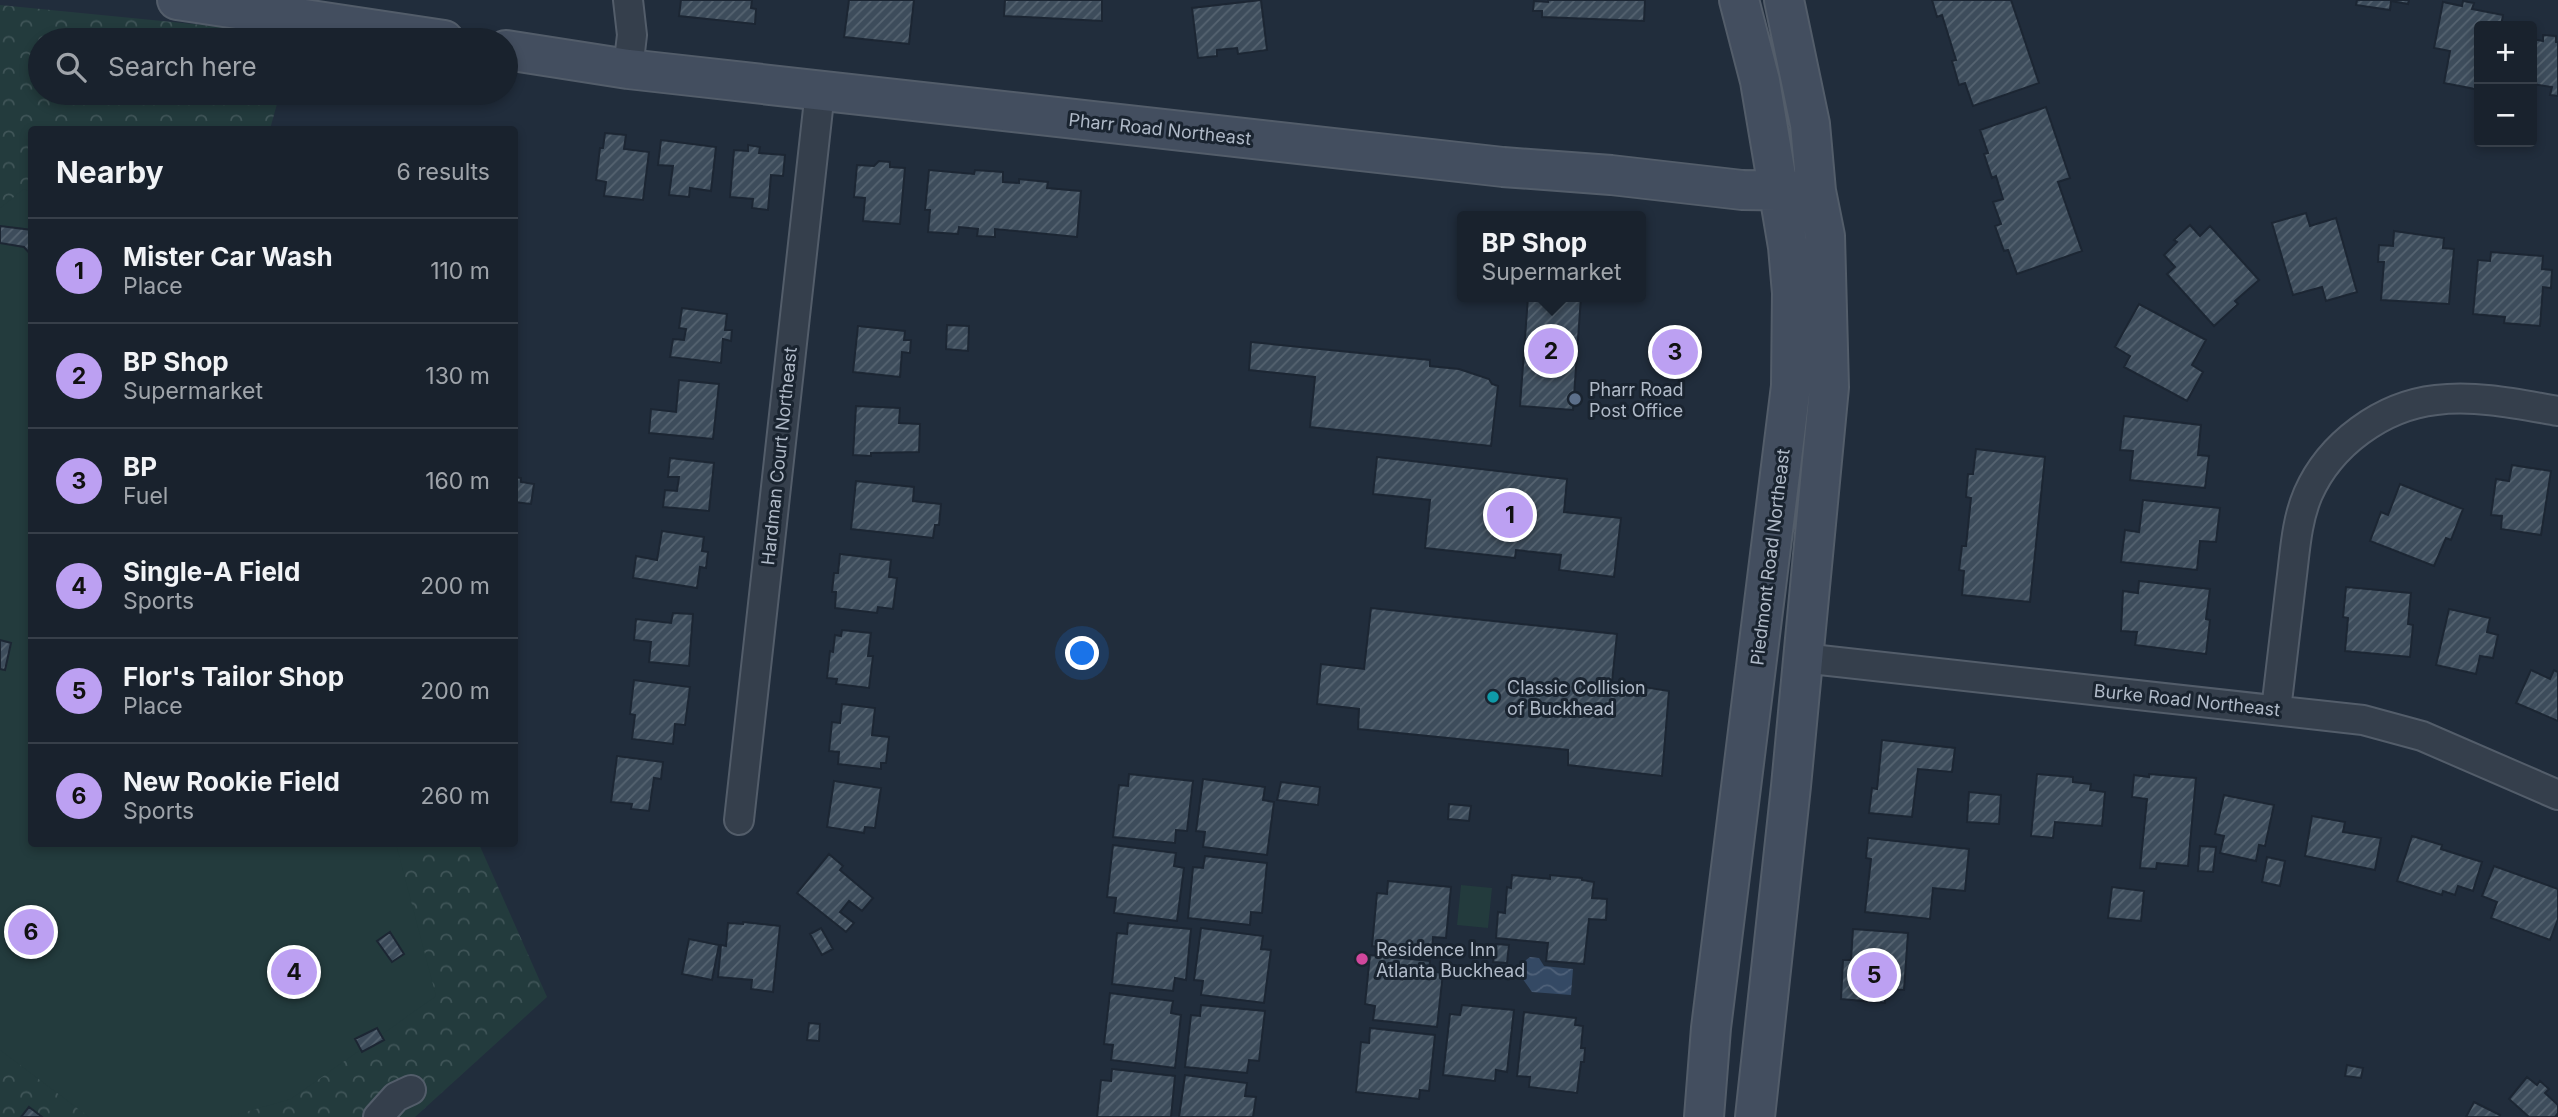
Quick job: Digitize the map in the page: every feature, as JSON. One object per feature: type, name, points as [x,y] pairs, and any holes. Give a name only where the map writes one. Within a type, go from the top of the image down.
[{"type":"main road","points":[[177,0],[364,28]]},
{"type":"main road","name":"Piedmont Road Northeast","points":[[1704,1117],[1711,1028],[1791,386],[1792,293],[1788,247],[1760,80],[1739,0]]},
{"type":"main road","points":[[1755,1117],[1791,786],[1829,387],[1825,236],[1816,191],[1810,124],[1784,0]]},
{"type":"main road","name":"Pharr Road Northeast","points":[[518,52],[628,69],[1503,167],[1611,174],[1777,192],[1816,191]]},
{"type":"street","points":[[628,0],[632,35],[628,69]]},
{"type":"street","name":"Hardman Court Northeast","points":[[739,820],[820,91]]},
{"type":"street","points":[[2276,710],[2298,527],[2308,495],[2321,470],[2350,437],[2392,411],[2435,400],[2485,399],[2558,411]]},
{"type":"street","name":"Burke Road Northeast","points":[[1802,658],[2362,720],[2422,736],[2558,795]]},
{"type":"street","points":[[378,1117],[396,1097],[411,1090]]},
{"type":"green space","points":[[0,5],[234,28],[28,28],[28,105],[277,105],[271,126],[28,126],[28,847],[480,847],[547,997],[415,1117],[0,1117]]},
{"type":"green space","points":[[24,189],[28,190],[28,847],[397,847],[436,996],[291,1099],[228,1117],[89,1117],[0,1050],[0,208]]},
{"type":"green space","points":[[1461,885],[1492,888],[1488,928],[1457,925]]},
{"type":"water","points":[[1530,957],[1539,958],[1544,966],[1573,969],[1571,995],[1532,992],[1515,968]]},
{"type":"building","points":[[681,0],[752,0],[751,8],[756,9],[755,24],[679,16]]},
{"type":"building","points":[[849,0],[914,0],[909,44],[844,37]]},
{"type":"building","points":[[1005,0],[1102,0],[1102,21],[1004,16]]},
{"type":"building","points":[[1261,0],[1267,50],[1238,54],[1237,48],[1217,50],[1217,56],[1198,58],[1192,8]]},
{"type":"building","points":[[1645,0],[1644,21],[1542,17],[1542,11],[1533,11],[1534,1]]},
{"type":"building","points":[[1932,0],[2011,0],[2039,83],[1973,106],[1965,83],[1959,85],[1952,61],[1956,60],[1942,15],[1937,17]]},
{"type":"building","points":[[2357,0],[2409,0],[2408,4],[2391,1],[2390,10],[2356,5]]},
{"type":"building","points":[[2463,1],[2474,3],[2472,9],[2503,15],[2502,21],[2474,21],[2474,89],[2444,83],[2450,51],[2434,48],[2443,2],[2462,6]]},
{"type":"building","points":[[2543,35],[2556,36],[2558,42],[2558,96],[2550,95],[2552,87],[2537,85],[2537,40],[2543,41]]},
{"type":"building","points":[[2046,107],[2070,178],[2058,182],[2082,251],[2017,274],[2008,250],[2004,251],[1995,226],[2001,224],[1993,202],[2003,199],[1996,176],[1992,178],[1984,154],[1988,153],[1980,130]]},
{"type":"building","points":[[605,133],[626,135],[624,149],[649,152],[643,200],[604,196],[606,182],[596,180]]},
{"type":"building","points":[[661,140],[716,147],[711,191],[690,188],[689,197],[669,195],[673,166],[658,165]]},
{"type":"building","points":[[748,145],[760,147],[759,153],[785,155],[783,176],[771,175],[768,210],[752,208],[753,199],[730,197],[734,150],[748,151]]},
{"type":"building","points":[[879,161],[890,162],[890,167],[905,168],[900,224],[863,221],[865,198],[854,197],[857,165],[874,166]]},
{"type":"building","points":[[929,170],[974,174],[975,170],[1003,172],[1003,182],[1019,183],[1019,179],[1048,182],[1047,188],[1081,191],[1077,237],[995,229],[995,237],[977,236],[978,229],[959,227],[958,234],[928,232],[930,210],[925,210]]},
{"type":"building","points":[[2306,213],[2310,226],[2336,218],[2357,292],[2326,301],[2322,287],[2293,295],[2272,223]]},
{"type":"building","points":[[2190,225],[2200,236],[2210,226],[2259,280],[2235,301],[2238,304],[2214,326],[2167,274],[2175,267],[2164,255],[2177,242],[2174,240]]},
{"type":"building","points":[[0,226],[28,230],[28,252],[24,247],[0,243]]},
{"type":"building","points":[[2394,231],[2444,238],[2443,248],[2454,249],[2449,304],[2381,300],[2384,262],[2378,262],[2379,245],[2393,246]]},
{"type":"building","points":[[2491,252],[2543,256],[2542,269],[2552,270],[2551,288],[2543,287],[2540,326],[2504,323],[2505,317],[2473,314],[2478,260],[2490,261]]},
{"type":"building","points":[[1528,302],[1581,302],[1573,410],[1520,406]]},
{"type":"building","points":[[2139,304],[2206,340],[2192,365],[2203,372],[2187,401],[2124,367],[2130,356],[2115,347]]},
{"type":"building","points":[[682,308],[727,314],[725,330],[732,330],[731,341],[723,339],[721,363],[670,357],[673,339],[684,340],[686,329],[679,328]]},
{"type":"building","points":[[947,325],[969,326],[968,351],[946,349]]},
{"type":"building","points":[[858,326],[905,331],[904,340],[911,340],[910,353],[902,352],[900,377],[853,372]]},
{"type":"building","points":[[1251,342],[1430,360],[1430,366],[1459,369],[1489,379],[1492,384],[1498,386],[1491,446],[1310,427],[1315,377],[1249,370]]},
{"type":"building","points":[[679,380],[719,384],[713,439],[649,433],[651,409],[676,412]]},
{"type":"building","points":[[856,406],[900,408],[899,423],[920,424],[919,452],[853,455]]},
{"type":"building","points":[[2124,416],[2201,425],[2198,455],[2209,456],[2205,488],[2130,480],[2133,451],[2120,450]]},
{"type":"building","points":[[1976,449],[2045,457],[2030,602],[1962,595],[1964,571],[1959,570],[1962,546],[1966,546],[1971,498],[1966,497],[1968,474],[1973,474]]},
{"type":"building","points":[[1377,457],[1567,479],[1564,512],[1621,518],[1614,577],[1559,570],[1561,555],[1516,550],[1515,558],[1425,548],[1430,500],[1373,494]]},
{"type":"building","points":[[670,458],[714,463],[709,511],[663,507],[665,490],[677,491],[679,477],[668,477]]},
{"type":"building","points":[[2512,465],[2551,471],[2541,535],[2501,529],[2502,516],[2491,515],[2496,479],[2509,481]]},
{"type":"building","points":[[518,478],[521,478],[521,482],[534,484],[531,504],[518,502]]},
{"type":"building","points":[[856,481],[914,487],[913,501],[941,504],[939,525],[935,525],[933,538],[851,529]]},
{"type":"building","points":[[2400,484],[2463,509],[2451,540],[2446,538],[2434,566],[2370,541],[2381,512],[2388,515]]},
{"type":"building","points":[[2143,500],[2220,508],[2216,542],[2200,541],[2197,570],[2121,562],[2125,530],[2139,532]]},
{"type":"building","points":[[662,531],[704,537],[702,551],[708,552],[706,568],[700,567],[697,588],[633,578],[636,556],[657,560]]},
{"type":"building","points":[[840,554],[891,560],[889,577],[897,578],[893,609],[878,607],[877,613],[835,608],[836,592],[832,592]]},
{"type":"building","points":[[2139,581],[2210,589],[2206,619],[2210,620],[2206,654],[2135,645],[2137,632],[2121,631],[2123,591],[2138,593]]},
{"type":"building","points":[[2346,587],[2411,593],[2408,624],[2413,625],[2410,657],[2345,651],[2348,618],[2343,617]]},
{"type":"building","name":"Classic Collision of Buckhead","points":[[1371,608],[1617,634],[1612,682],[1669,691],[1662,776],[1568,765],[1568,750],[1358,729],[1359,709],[1317,704],[1321,664],[1364,669]]},
{"type":"building","points":[[2449,609],[2490,618],[2487,632],[2498,635],[2493,658],[2480,656],[2476,674],[2436,665]]},
{"type":"building","points":[[673,613],[693,614],[689,666],[649,662],[651,642],[634,640],[636,619],[671,623]]},
{"type":"building","points":[[842,630],[871,633],[868,656],[873,656],[869,688],[836,684],[837,679],[827,678],[835,635],[841,636]]},
{"type":"building","points":[[0,640],[11,643],[5,670],[0,669]]},
{"type":"building","points":[[2531,670],[2550,679],[2554,670],[2558,672],[2558,721],[2516,703]]},
{"type":"building","points":[[634,680],[690,687],[685,725],[675,724],[673,744],[632,739],[635,715],[630,714]]},
{"type":"building","points":[[842,704],[875,708],[872,735],[889,737],[886,763],[881,763],[881,769],[838,764],[839,752],[829,751],[832,722],[840,723]]},
{"type":"building","points":[[1882,740],[1955,748],[1952,772],[1918,769],[1912,817],[1869,813],[1872,788],[1877,789]]},
{"type":"building","points":[[617,756],[663,762],[661,779],[654,778],[649,811],[631,809],[632,804],[611,802]]},
{"type":"building","points":[[1129,774],[1193,781],[1187,831],[1176,830],[1175,843],[1113,837],[1119,785],[1128,786]]},
{"type":"building","points":[[2037,774],[2073,777],[2073,782],[2091,784],[2090,790],[2105,792],[2102,826],[2055,822],[2053,838],[2031,836]]},
{"type":"building","points":[[2149,774],[2196,778],[2188,866],[2157,863],[2156,869],[2140,868],[2147,799],[2132,797],[2134,775],[2149,777]]},
{"type":"building","points":[[1203,779],[1265,787],[1263,800],[1274,802],[1267,855],[1203,847],[1205,832],[1196,831]]},
{"type":"building","points":[[834,781],[881,788],[875,828],[865,827],[864,833],[827,827]]},
{"type":"building","points":[[1281,782],[1320,787],[1318,805],[1277,800]]},
{"type":"building","points":[[1969,792],[2001,795],[1999,824],[1967,822]]},
{"type":"building","points":[[2224,795],[2274,805],[2265,846],[2259,845],[2256,861],[2220,853],[2224,836],[2215,834]]},
{"type":"building","points":[[1449,804],[1471,806],[1469,821],[1448,819]]},
{"type":"building","points":[[2312,816],[2345,822],[2343,832],[2381,838],[2375,870],[2305,856]]},
{"type":"building","points":[[2412,836],[2482,862],[2473,891],[2458,886],[2455,895],[2443,891],[2442,895],[2397,881]]},
{"type":"building","points":[[1868,838],[1969,849],[1965,891],[1933,888],[1930,919],[1865,912],[1871,859],[1866,858]]},
{"type":"building","points":[[1113,845],[1176,853],[1174,866],[1184,868],[1177,921],[1114,913],[1116,898],[1107,897]]},
{"type":"building","points":[[2200,846],[2216,847],[2213,872],[2198,871]]},
{"type":"building","points":[[829,854],[843,866],[840,870],[873,898],[862,911],[849,901],[840,912],[854,923],[846,932],[797,893]]},
{"type":"building","points":[[1205,856],[1267,863],[1262,913],[1251,912],[1250,925],[1188,918],[1193,867],[1203,868]]},
{"type":"building","points":[[2267,857],[2285,861],[2280,886],[2262,882]]},
{"type":"building","points":[[2494,866],[2558,889],[2558,919],[2550,940],[2491,918],[2497,902],[2482,896]]},
{"type":"building","points":[[1512,875],[1550,879],[1550,875],[1594,882],[1592,898],[1607,899],[1606,920],[1589,919],[1584,964],[1546,961],[1548,943],[1496,938],[1498,912],[1505,913],[1507,887],[1511,888]]},
{"type":"building","points":[[1388,881],[1451,887],[1446,938],[1433,937],[1432,951],[1372,946],[1377,893],[1387,894]]},
{"type":"building","points":[[2112,887],[2144,891],[2141,921],[2108,918]]},
{"type":"building","points":[[728,923],[780,926],[773,992],[751,989],[752,980],[718,977],[721,945],[726,946]]},
{"type":"building","points":[[1128,923],[1191,929],[1186,980],[1175,978],[1173,991],[1112,984],[1117,933],[1127,934]]},
{"type":"building","points":[[821,928],[833,949],[822,955],[810,934]]},
{"type":"building","points":[[1201,928],[1263,936],[1261,949],[1271,950],[1264,1003],[1201,995],[1203,981],[1194,980]]},
{"type":"building","points":[[1853,929],[1908,933],[1904,990],[1885,989],[1885,1003],[1841,999],[1843,960],[1851,960]]},
{"type":"building","points":[[390,932],[404,954],[392,962],[377,941]]},
{"type":"building","points":[[689,939],[719,945],[712,980],[682,974]]},
{"type":"building","points":[[1496,944],[1509,945],[1507,963],[1493,962]]},
{"type":"building","points":[[1370,955],[1430,961],[1429,971],[1443,973],[1437,1027],[1373,1020],[1375,1006],[1365,1004]]},
{"type":"building","points":[[1110,993],[1173,1001],[1171,1013],[1181,1015],[1175,1068],[1111,1060],[1113,1045],[1104,1044]]},
{"type":"building","points":[[1201,1005],[1265,1011],[1259,1061],[1249,1060],[1247,1073],[1185,1067],[1191,1015],[1200,1016]]},
{"type":"building","points":[[1462,1005],[1514,1010],[1507,1072],[1496,1070],[1495,1081],[1443,1075],[1450,1014],[1460,1015]]},
{"type":"building","points":[[1524,1012],[1576,1018],[1575,1025],[1583,1026],[1581,1048],[1585,1048],[1584,1062],[1581,1062],[1577,1093],[1529,1087],[1530,1077],[1517,1076]]},
{"type":"building","points":[[809,1023],[820,1024],[819,1041],[807,1040]]},
{"type":"building","points":[[377,1028],[384,1040],[362,1052],[355,1039]]},
{"type":"building","points":[[1370,1028],[1435,1035],[1429,1091],[1420,1090],[1419,1099],[1356,1092],[1361,1042],[1369,1043]]},
{"type":"building","points":[[2347,1065],[2363,1068],[2361,1078],[2345,1076]]},
{"type":"building","points":[[1112,1069],[1175,1076],[1171,1117],[1097,1117],[1101,1080],[1111,1081]]},
{"type":"building","points":[[1185,1075],[1247,1083],[1245,1096],[1256,1097],[1253,1117],[1179,1117]]},
{"type":"building","points":[[2527,1077],[2537,1085],[2540,1081],[2549,1089],[2545,1093],[2558,1105],[2555,1117],[2529,1117],[2509,1099]]},
{"type":"building","points":[[2474,1102],[2500,1115],[2499,1117],[2466,1117]]},
{"type":"building","points":[[29,1107],[37,1113],[42,1117],[21,1117]]},
{"type":"place","name":"BP Shop","points":[[1551,351]]},
{"type":"place","name":"BP","points":[[1675,352]]},
{"type":"place","name":"Pharr Road Post Office","points":[[1575,399]]},
{"type":"place","name":"Mister Car Wash","points":[[1510,515]]},
{"type":"place","name":"Classic Collision of Buckhead","points":[[1493,697]]},
{"type":"place","name":"New Rookie Field","points":[[31,932]]},
{"type":"place","name":"Residence Inn Atlanta Buckhead","points":[[1362,959]]},
{"type":"place","name":"Single-A Field","points":[[294,972]]},
{"type":"place","name":"Flor's Tailor Shop","points":[[1874,975]]}]
